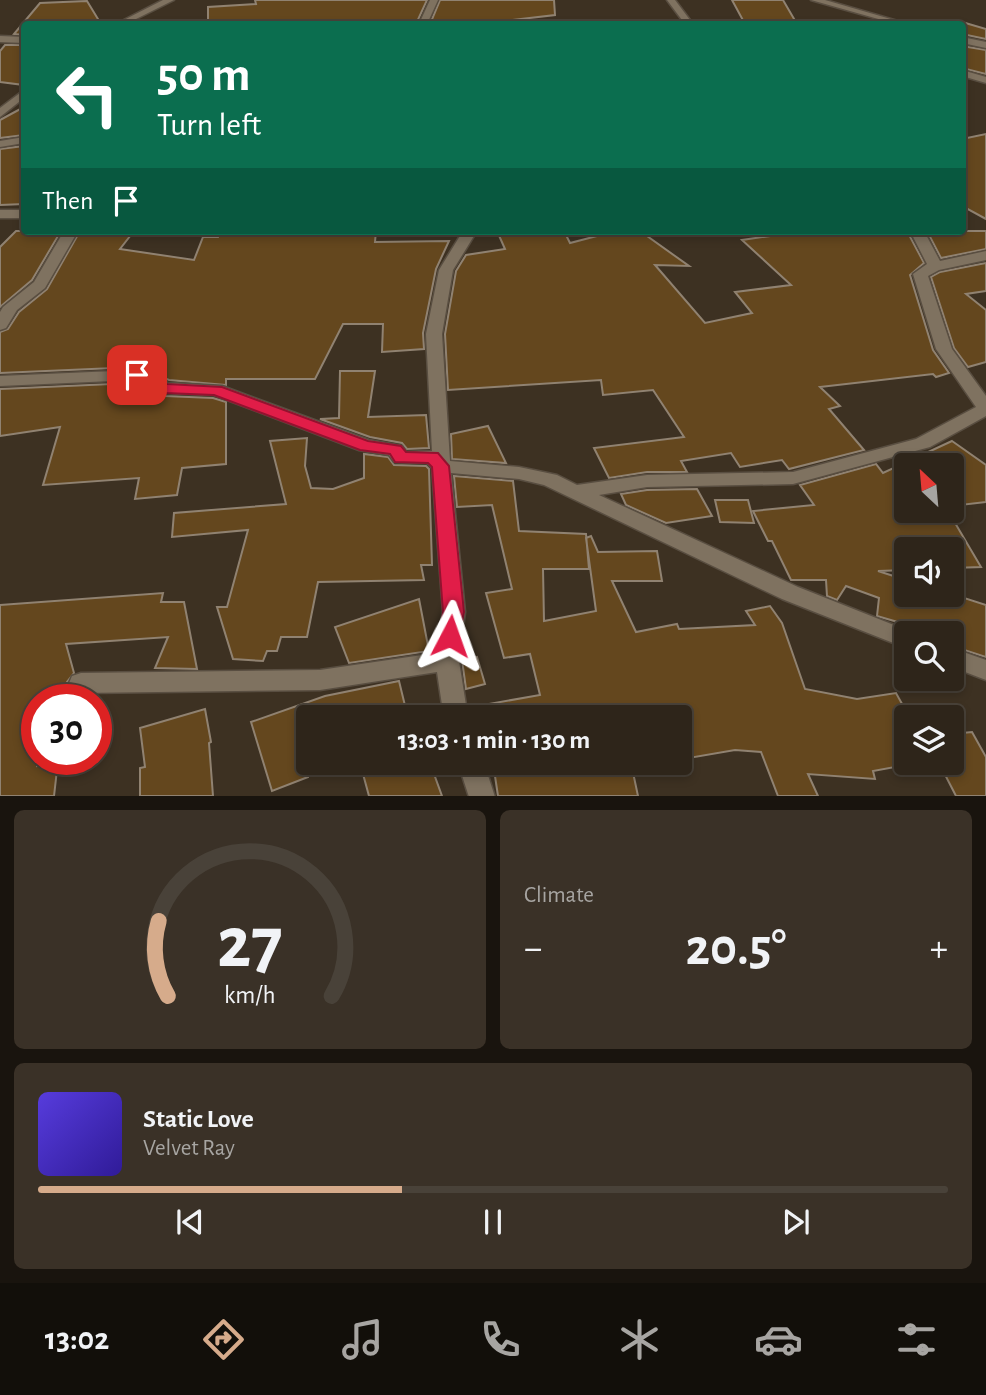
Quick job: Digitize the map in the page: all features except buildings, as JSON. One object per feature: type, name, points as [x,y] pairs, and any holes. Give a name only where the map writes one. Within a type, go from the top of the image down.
[{"type":"street","points":[[126,21],[170,0]]},
{"type":"street","points":[[424,21],[434,0]]},
{"type":"street","points":[[671,0],[687,21]]},
{"type":"street","points":[[815,0],[893,21]]},
{"type":"street","points":[[0,39],[21,40]]},
{"type":"street","points":[[966,41],[986,45]]},
{"type":"street","points":[[966,74],[986,80]]},
{"type":"street","points":[[0,114],[21,96]]},
{"type":"street","points":[[0,144],[21,140]]},
{"type":"street","points":[[0,214],[21,214]]},
{"type":"street","points":[[0,325],[12,307],[40,285],[69,235]]},
{"type":"street","points":[[454,705],[447,661],[454,612],[440,466],[441,427],[433,334],[446,270],[468,235]]},
{"type":"street","points":[[919,235],[935,266]]},
{"type":"street","points":[[574,492],[647,481],[793,478],[923,443],[986,408],[944,349],[920,274],[935,266],[968,260],[982,254],[986,256]]},
{"type":"street","points":[[0,381],[137,375],[165,388],[216,390],[366,446],[395,450],[401,458],[432,457],[440,466],[519,473],[550,480],[790,593],[894,634]]},
{"type":"street","points":[[81,683],[320,680],[447,661]]},
{"type":"street","points":[[964,662],[986,670]]},
{"type":"street","points":[[475,775],[482,796]]},
{"type":"route","points":[[137,375],[165,388],[216,390],[366,446],[395,450],[401,458],[432,457],[440,466],[454,612],[450,636]]}]
